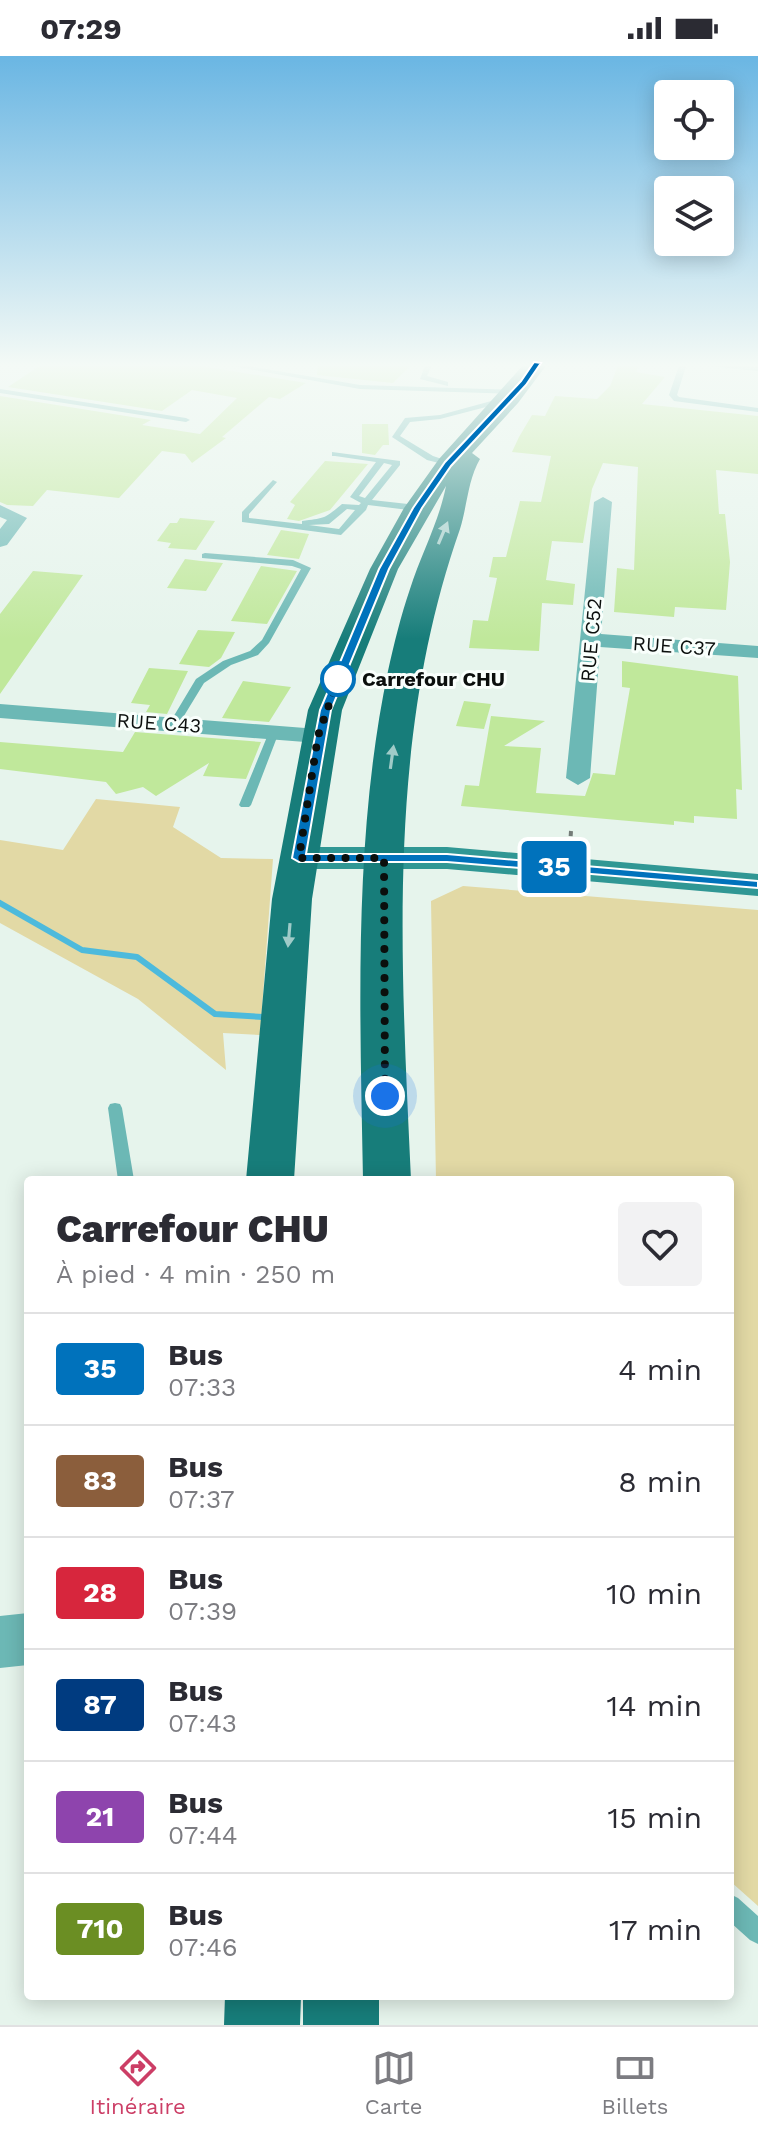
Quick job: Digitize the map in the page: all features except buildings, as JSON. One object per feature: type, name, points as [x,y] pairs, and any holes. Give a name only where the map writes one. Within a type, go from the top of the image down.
[{"type":"main road","points":[[270,1176],[292,899],[318,736],[365,611],[417,508],[456,455]]},
{"type":"main road","points":[[387,1176],[382,1022],[386,803],[406,658],[420,597],[458,496],[461,467],[472,455]]},
{"type":"main road","points":[[299,858],[475,860],[758,885]]},
{"type":"main road","points":[[262,2025],[263,2000]]},
{"type":"main road","points":[[341,2000],[341,2025]]},
{"type":"street","name":"RUE C52","points":[[578,778],[603,502]]},
{"type":"street","points":[[0,510],[18,518],[0,541]]},
{"type":"street","name":"RUE C37","points":[[591,640],[758,652]]},
{"type":"street","name":"RUE C43","points":[[0,711],[318,736]]},
{"type":"street","points":[[0,1642],[24,1639]]},
{"type":"lane","points":[[273,482],[245,514],[245,520],[336,533],[347,528],[397,463],[342,455]]},
{"type":"lane","points":[[427,455],[448,464]]},
{"type":"lane","points":[[364,505],[354,497],[382,460]]},
{"type":"lane","points":[[245,514],[320,523],[326,522],[339,507],[417,508]]},
{"type":"lane","points":[[174,724],[200,681],[227,663],[254,653],[266,641],[306,568],[293,563],[205,556]]},
{"type":"lane","points":[[245,805],[274,732]]},
{"type":"lane","points":[[115,1108],[125,1176]]},
{"type":"lane","points":[[734,1910],[758,1932]]},
{"type":"shaded area","points":[[96,799],[180,807],[173,827],[221,858],[273,859],[260,1035],[223,1033],[226,1070],[138,999],[0,923],[0,840],[63,850]]},
{"type":"shaded area","points":[[463,886],[758,910],[758,1906],[734,1885],[734,1176],[436,1176],[431,901]]},
{"type":"waterway","points":[[0,903],[82,950],[137,957],[215,1014],[263,1017]]},
{"type":"bus line","name":"35","points":[[456,455],[417,508],[384,569],[325,710],[299,858],[447,858],[758,885]]},
{"type":"place","name":"Carrefour CHU","points":[[338,679]]},
{"type":"route","points":[[338,679],[318,736],[299,858],[384,858],[382,1022],[385,1096]]}]
